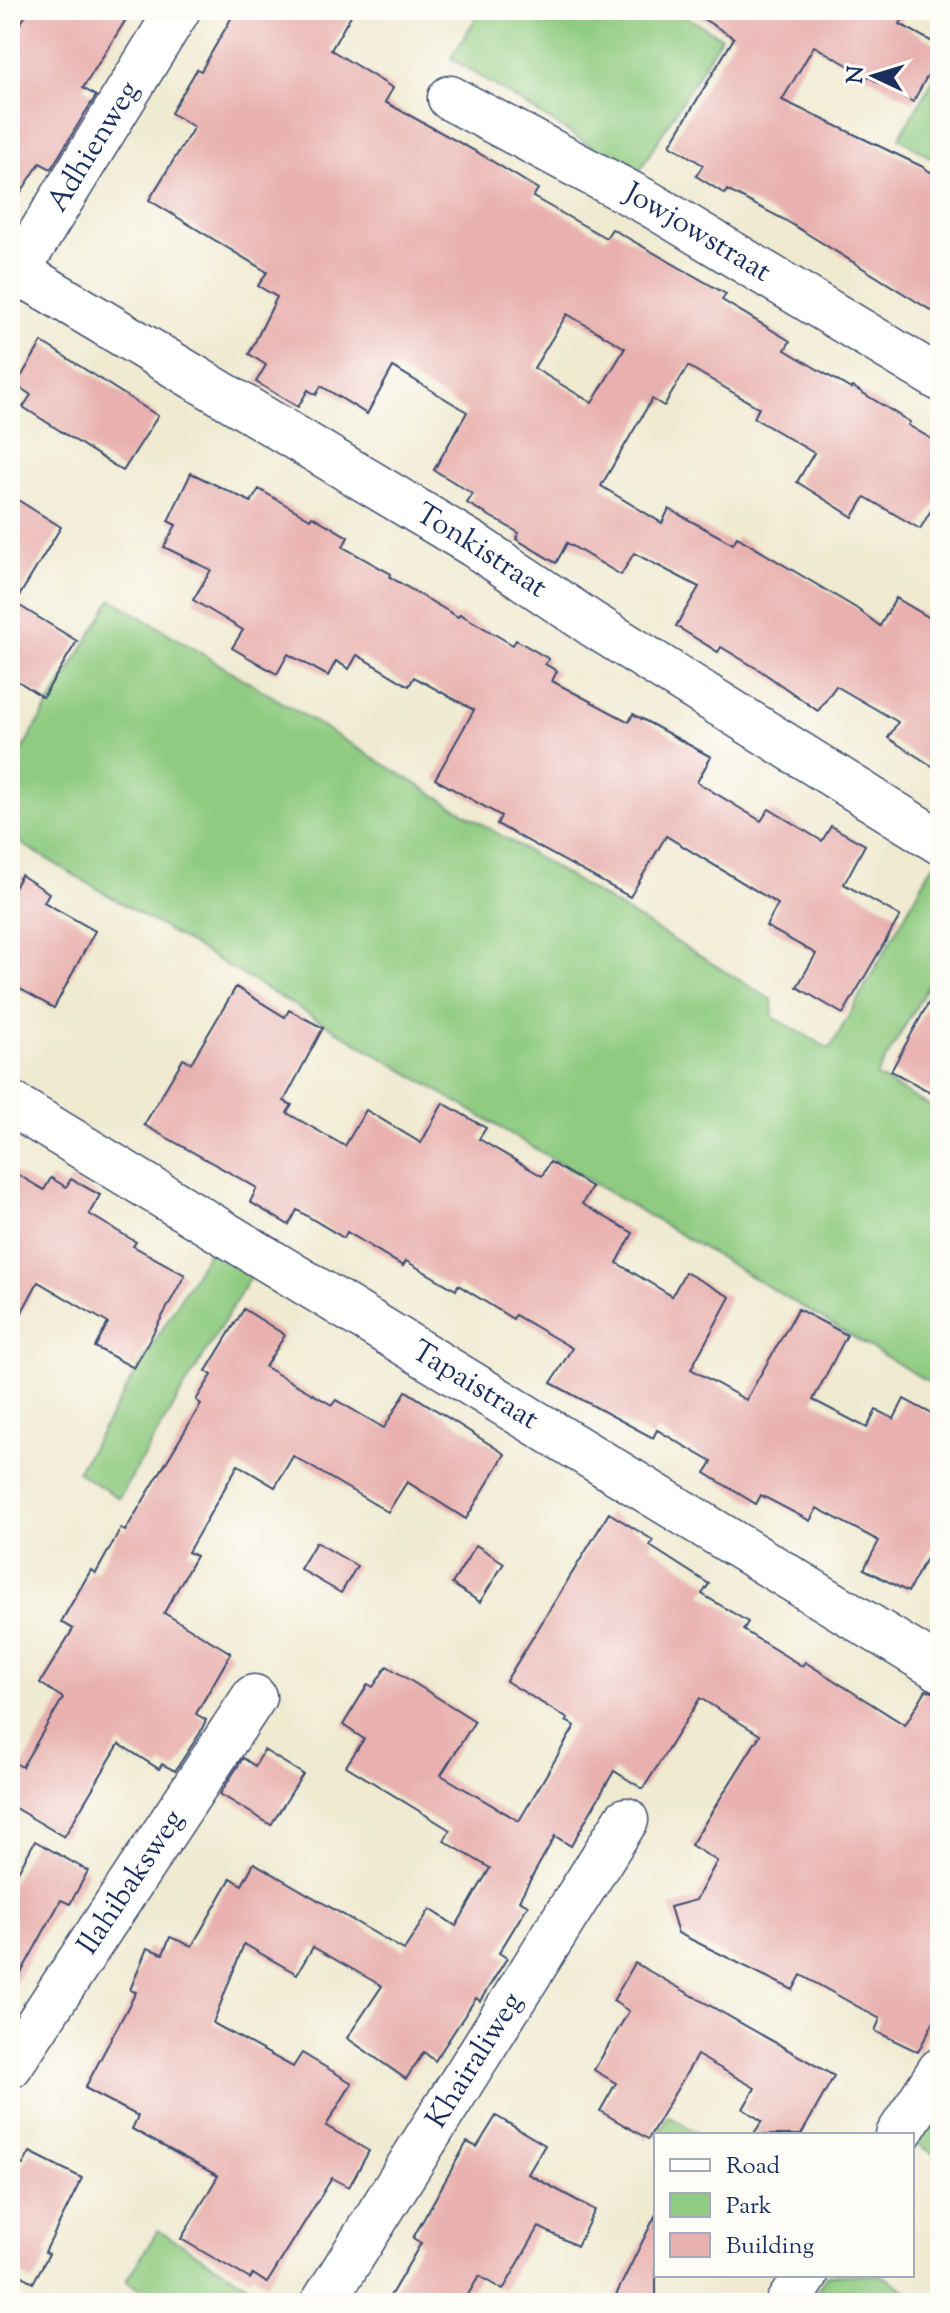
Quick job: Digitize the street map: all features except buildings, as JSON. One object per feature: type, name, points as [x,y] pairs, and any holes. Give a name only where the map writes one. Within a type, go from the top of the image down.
[{"type":"street","name":"Adhienweg","points":[[14,277],[178,10]]},
{"type":"street","name":"Jowjowstraat","points":[[450,98],[650,204],[940,379]]},
{"type":"street","name":"Tonkistraat","points":[[14,277],[474,545],[592,624],[940,842]]},
{"type":"street","name":"Tapaistraat","points":[[10,1103],[940,1669]]},
{"type":"street","name":"Ilahibaksweg","points":[[10,2066],[254,1697]]},
{"type":"street","name":"Khairaliweg","points":[[323,2303],[626,1820]]},
{"type":"street","points":[[899,2133],[940,2070]]},
{"type":"street","points":[[788,2303],[805,2277]]},
{"type":"green space","points":[[481,10],[675,10],[721,37],[637,175],[451,58]]},
{"type":"green space","points":[[940,68],[940,163],[899,138]]},
{"type":"green space","points":[[112,599],[772,1000],[773,1017],[830,1049],[933,865],[940,869],[940,965],[876,1076],[940,1112],[939,1388],[10,837],[10,770]]},
{"type":"green space","points":[[217,1237],[259,1262],[119,1498],[77,1472]]},
{"type":"green space","points":[[940,2094],[940,2158],[914,2141]]},
{"type":"green space","points":[[669,2116],[697,2133],[658,2133]]},
{"type":"green space","points":[[158,2230],[276,2303],[161,2303],[126,2281]]},
{"type":"green space","points":[[826,2277],[885,2277],[925,2303],[826,2303],[814,2296]]}]
